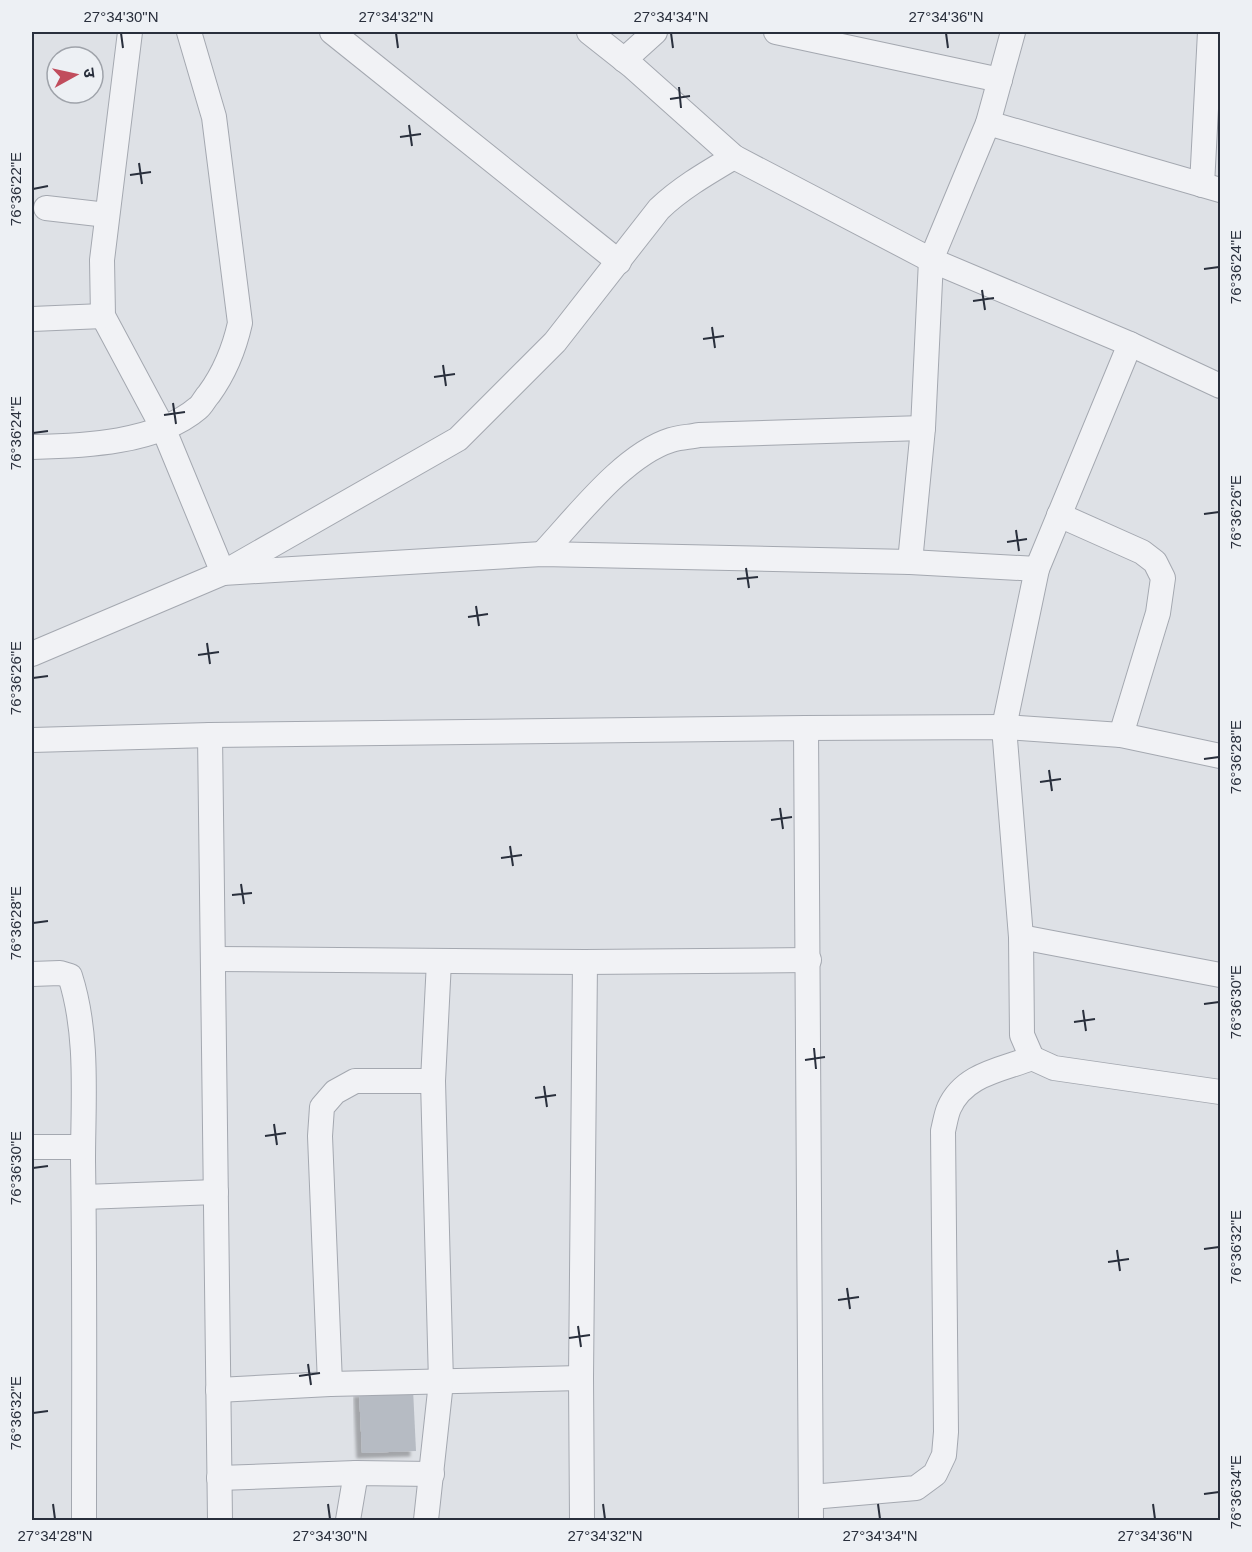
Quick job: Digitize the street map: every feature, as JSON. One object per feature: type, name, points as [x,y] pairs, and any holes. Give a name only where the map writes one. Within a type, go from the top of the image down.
[{"type":"street","points":[[130,32],[102,260],[103,316],[165,430],[223,573]]},
{"type":"street","points":[[32,447],[76,446],[165,430],[198,408],[221,377],[235,348],[240,323],[214,117],[189,32]]},
{"type":"street","points":[[332,32],[619,262]]},
{"type":"street","points":[[589,32],[734,157],[931,260],[1130,344],[1221,386]]},
{"type":"street","points":[[624,60],[655,32]]},
{"type":"street","points":[[776,32],[1000,80]]},
{"type":"street","points":[[910,562],[923,429],[931,260],[988,123],[1013,32]]},
{"type":"street","points":[[988,123],[1211,188],[1210,32]]},
{"type":"street","points":[[32,654],[223,573],[458,439],[555,342],[658,209],[673,195],[734,157]]},
{"type":"street","points":[[46,208],[107,215]]},
{"type":"street","points":[[32,319],[103,316]]},
{"type":"street","points":[[1130,344],[1037,568],[1004,728],[1022,937],[1022,1035],[1032,1058],[1054,1068],[1221,1092]]},
{"type":"street","points":[[542,554],[620,470],[643,454],[670,440],[699,435],[923,429]]},
{"type":"street","points":[[1059,515],[1142,552],[1155,562],[1162,578],[1158,613],[1121,735]]},
{"type":"street","points":[[223,573],[542,554],[910,562],[1037,568]]},
{"type":"street","points":[[806,728],[811,1521]]},
{"type":"street","points":[[32,740],[210,735],[1004,728],[1121,735],[1221,756]]},
{"type":"street","points":[[210,735],[220,1521]]},
{"type":"street","points":[[1022,937],[1221,975]]},
{"type":"street","points":[[214,959],[585,962],[809,960]]},
{"type":"street","points":[[426,1521],[441,1382],[433,1081],[439,961]]},
{"type":"street","points":[[582,1521],[585,962]]},
{"type":"street","points":[[32,974],[60,973],[70,976],[75,992],[82,1052],[84,1521]]},
{"type":"street","points":[[811,1497],[891,1492],[916,1488],[935,1474],[944,1455],[946,1432],[943,1131],[949,1108],[960,1090],[975,1077],[1032,1058]]},
{"type":"street","points":[[330,1384],[320,1136],[321,1107],[335,1092],[354,1081],[433,1081]]},
{"type":"street","points":[[32,1147],[83,1147]]},
{"type":"street","points":[[84,1197],[216,1192]]},
{"type":"street","points":[[218,1389],[581,1378]]},
{"type":"street","points":[[219,1478],[356,1473],[432,1474]]},
{"type":"street","points":[[348,1521],[356,1473]]},
{"type":"building","points":[[413,1389],[416,1451],[362,1453],[359,1391]]}]
